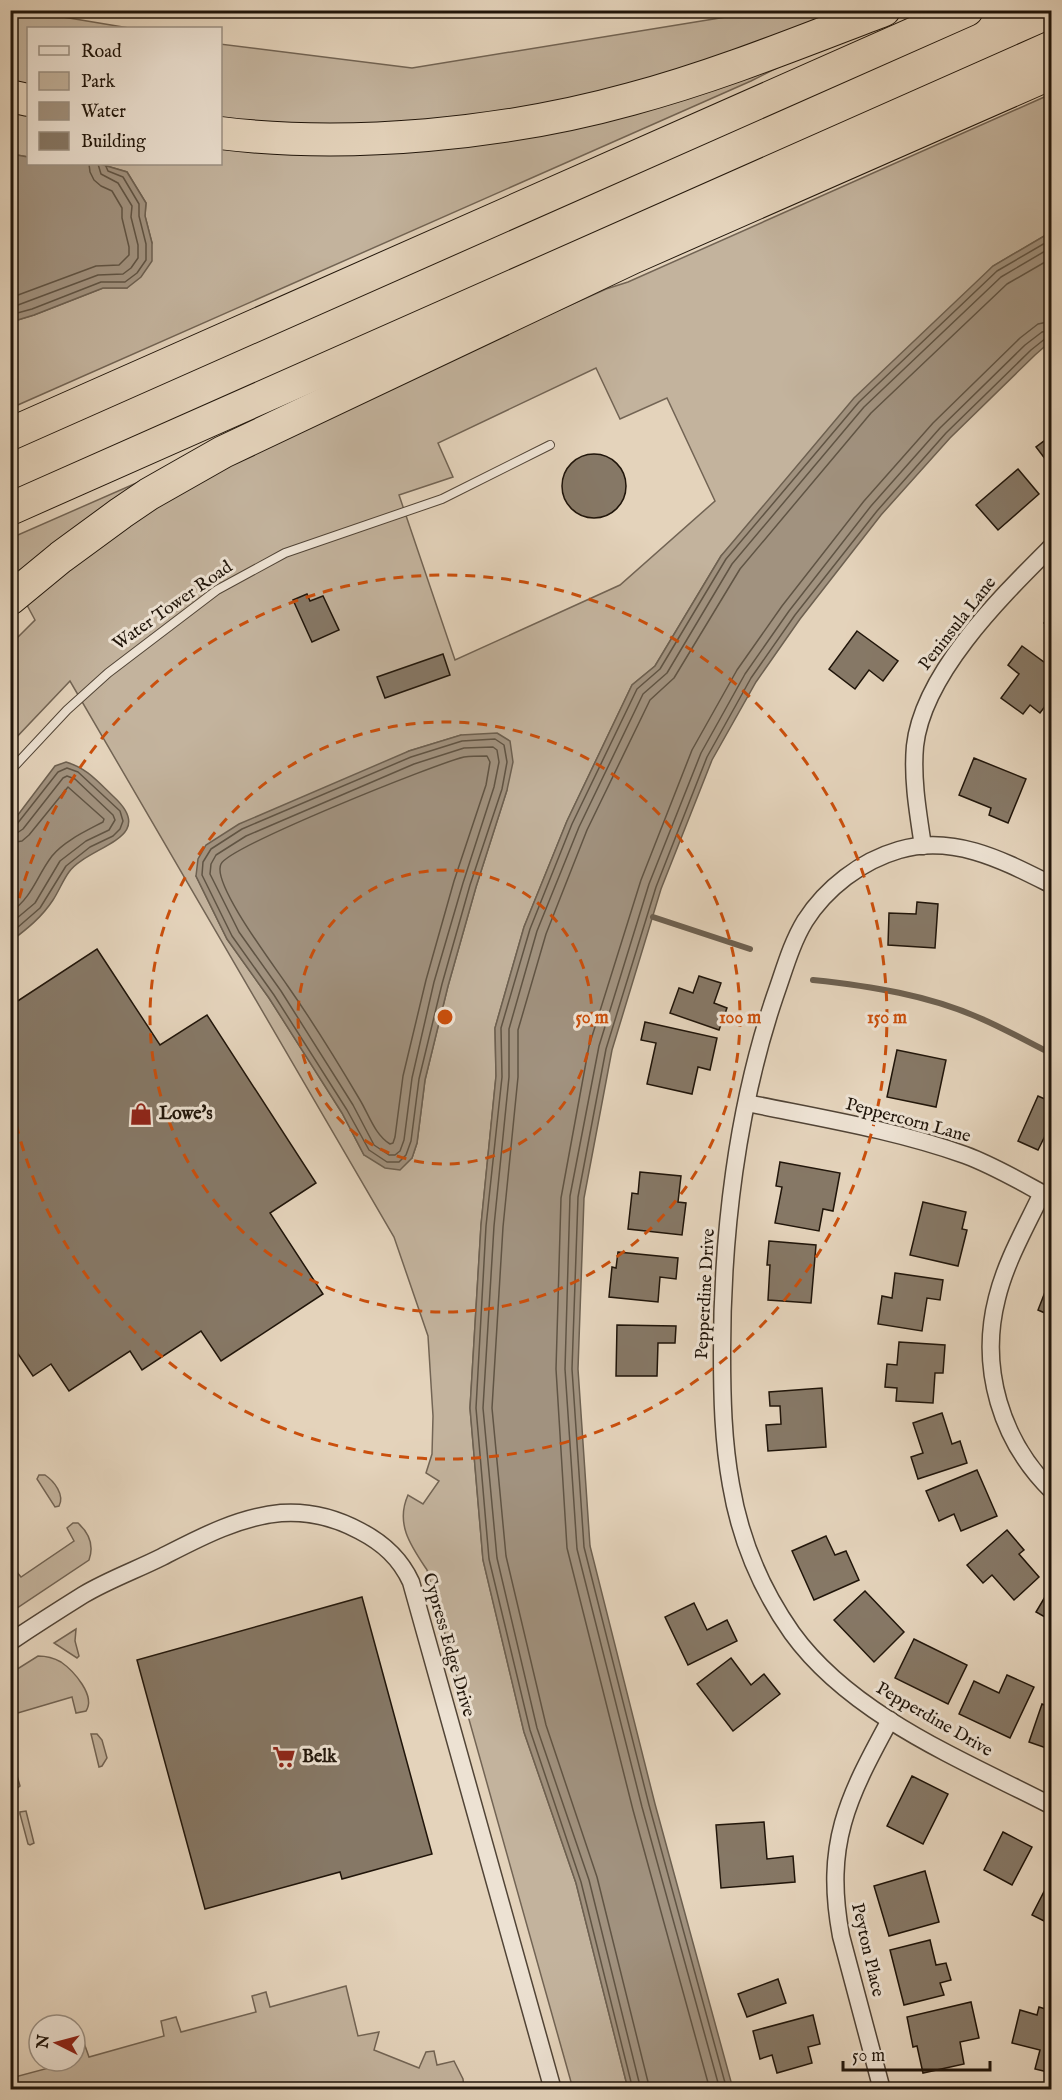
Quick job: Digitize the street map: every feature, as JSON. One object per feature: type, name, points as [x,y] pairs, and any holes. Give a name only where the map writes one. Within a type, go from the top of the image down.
[{"type":"highway","points":[[222,133],[288,137],[408,136],[529,122],[630,99],[688,82],[884,10]]},
{"type":"highway","points":[[10,434],[967,10]]},
{"type":"highway","points":[[10,509],[1052,47]]},
{"type":"highway","points":[[10,599],[60,557],[121,513],[223,452],[634,257],[1038,79],[1052,67]]},
{"type":"highway","points":[[10,96],[27,100]]},
{"type":"street","name":"Peninsula Lane","points":[[923,846],[914,780],[914,756],[921,718],[929,695],[940,675],[998,602],[1052,546]]},
{"type":"street","name":"Pepperdine Drive","points":[[1052,885],[982,852],[956,847],[923,846],[887,854],[858,870],[827,894],[804,922],[794,942],[773,1001],[747,1103],[730,1202],[722,1316],[724,1430],[735,1506],[757,1571],[794,1635],[817,1662],[846,1689],[890,1720],[1052,1806]]},
{"type":"street","name":"Peppercorn Lane","points":[[747,1103],[948,1149],[990,1166],[1047,1196]]},
{"type":"street","points":[[1047,1196],[1003,1278],[993,1319],[991,1356],[996,1391],[1013,1440],[1031,1470],[1052,1491]]},
{"type":"street","name":"Cypress Edge Drive","points":[[10,1642],[85,1594],[202,1537],[253,1517],[281,1513],[320,1515],[355,1528],[378,1541],[394,1555],[411,1582],[553,2090]]},
{"type":"street","name":"Peyton Place","points":[[882,2090],[841,1936],[834,1878],[838,1839],[849,1800],[890,1720]]},
{"type":"lane","name":"Water Tower Road","points":[[10,771],[68,710],[108,673],[217,590],[285,553],[442,499],[550,445]]},
{"type":"green space","points":[[10,11],[27,11],[123,27],[27,27],[27,87],[11,84]]},
{"type":"green space","points":[[750,11],[851,11],[653,81],[474,118],[344,127],[222,121],[222,44],[412,68],[726,17]]},
{"type":"green space","points":[[787,63],[751,81],[11,408],[11,322],[103,288],[127,288],[152,243],[145,216],[146,203],[127,172],[103,165],[222,165],[222,140],[311,146]]},
{"type":"green space","points":[[1051,94],[1051,232],[993,266],[721,556],[655,666],[632,685],[567,821],[524,927],[495,1028],[496,1076],[481,1225],[470,1408],[483,1560],[524,1732],[576,1883],[628,2089],[573,2089],[427,1570],[415,1552],[404,1525],[404,1506],[408,1495],[423,1504],[439,1481],[426,1473],[432,1454],[433,1416],[428,1336],[394,1237],[70,681],[11,743],[11,644],[35,620],[27,605],[43,584],[186,485],[392,385],[606,289],[628,282]],"holes":[[[596,368],[620,419],[667,398],[715,501],[620,585],[455,660],[399,495],[453,477],[438,443]],[[461,735],[507,790],[448,986],[425,1080],[417,1143],[412,1158],[364,1155],[342,1113],[269,998],[227,939],[196,876],[409,751]]]},
{"type":"green space","points":[[11,103],[27,107],[27,157],[11,154]]},
{"type":"green space","points":[[157,474],[11,590],[11,538]]},
{"type":"green space","points":[[39,1475],[45,1475],[58,1489],[61,1497],[59,1506],[55,1507],[37,1479]]},
{"type":"green space","points":[[73,1523],[78,1523],[88,1535],[91,1545],[89,1560],[11,1612],[11,1565],[21,1577],[74,1541],[67,1528]]},
{"type":"green space","points":[[76,1629],[75,1641],[79,1656],[77,1658],[54,1643]]},
{"type":"green space","points":[[38,1656],[61,1662],[72,1671],[86,1691],[88,1705],[86,1711],[76,1713],[72,1697],[11,1715],[11,1673]]},
{"type":"green space","points":[[91,1734],[97,1734],[102,1740],[107,1758],[99,1767]]},
{"type":"green space","points":[[11,1755],[20,1786],[15,1790],[11,1780]]},
{"type":"green space","points":[[26,1811],[34,1843],[30,1845],[20,1814]]},
{"type":"green space","points":[[346,1986],[358,2036],[379,2032],[374,2050],[419,2068],[426,2052],[434,2051],[437,2065],[454,2061],[463,2079],[464,2089],[11,2089],[11,2078],[30,2073],[87,2073],[87,2051],[89,2057],[164,2036],[161,2021],[176,2017],[181,2032],[256,2012],[252,1996],[266,1992],[270,2007]]},
{"type":"water","points":[[11,154],[27,157],[27,165],[103,165],[127,172],[146,203],[145,216],[152,243],[152,261],[141,277],[127,288],[103,288],[11,322]]},
{"type":"water","points":[[1051,232],[1051,341],[950,438],[881,515],[800,619],[756,682],[712,760],[661,889],[612,1050],[584,1198],[578,1369],[590,1546],[655,1804],[733,2089],[628,2089],[576,1883],[524,1732],[483,1560],[470,1408],[481,1225],[496,1076],[495,1028],[524,927],[567,821],[632,685],[655,666],[721,556],[854,398],[993,266]]},
{"type":"water","points":[[497,733],[510,741],[513,762],[507,790],[448,986],[425,1080],[417,1143],[412,1158],[400,1170],[385,1168],[364,1155],[342,1113],[269,998],[227,939],[196,876],[198,859],[206,845],[239,824],[409,751],[461,735]]},
{"type":"water","points":[[66,762],[86,772],[103,786],[126,811],[129,823],[125,832],[116,840],[79,863],[69,872],[44,912],[11,941],[11,824],[55,766]]},
{"type":"building","points":[[1052,435],[1052,468],[1036,447]]},
{"type":"building","points":[[594,454],[612,460],[620,468],[626,486],[620,504],[612,512],[594,518],[576,512],[568,504],[562,486],[568,468],[576,460]]},
{"type":"building","points":[[1018,469],[1039,494],[998,530],[976,505]]},
{"type":"building","points":[[307,594],[310,601],[323,596],[339,630],[312,642],[293,600]]},
{"type":"building","points":[[1052,615],[1052,630],[1044,623]]},
{"type":"building","points":[[857,631],[898,661],[883,681],[869,670],[855,689],[829,669]]},
{"type":"building","points":[[1022,646],[1052,668],[1052,697],[1040,713],[1030,705],[1023,714],[1001,698],[1019,674],[1008,665]]},
{"type":"building","points":[[443,654],[450,675],[385,698],[377,677]]},
{"type":"building","points":[[974,758],[1026,779],[1008,823],[989,815],[991,808],[959,795]]},
{"type":"building","points":[[917,902],[938,904],[935,948],[888,945],[889,913],[916,914]]},
{"type":"building","name":"Lowe's","points":[[97,949],[160,1045],[207,1015],[316,1183],[270,1213],[323,1294],[221,1361],[201,1331],[142,1370],[130,1351],[69,1391],[51,1364],[33,1376],[10,1342],[10,1006]]},
{"type":"building","points":[[699,976],[721,983],[714,1003],[727,1008],[719,1030],[670,1013],[679,988],[693,993]]},
{"type":"building","points":[[645,1022],[717,1038],[710,1070],[698,1067],[692,1094],[647,1084],[656,1043],[641,1040]]},
{"type":"building","points":[[897,1050],[946,1060],[936,1107],[887,1097]]},
{"type":"building","points":[[1050,1092],[1052,1139],[1045,1136],[1038,1150],[1018,1141],[1038,1096],[1047,1100]]},
{"type":"building","points":[[780,1162],[840,1173],[833,1211],[823,1209],[819,1231],[775,1223],[782,1187],[776,1186]]},
{"type":"building","points":[[640,1172],[681,1176],[678,1202],[686,1203],[682,1235],[628,1229],[632,1193],[638,1194]]},
{"type":"building","points":[[923,1202],[966,1212],[962,1229],[967,1230],[958,1266],[910,1255]]},
{"type":"building","points":[[769,1241],[816,1245],[811,1303],[768,1300]]},
{"type":"building","points":[[618,1252],[678,1258],[676,1279],[660,1277],[658,1302],[609,1297],[612,1267],[616,1268]]},
{"type":"building","points":[[895,1273],[943,1280],[940,1300],[927,1298],[922,1331],[878,1324],[882,1296],[892,1298]]},
{"type":"building","points":[[1047,1287],[1052,1289],[1052,1316],[1038,1310]]},
{"type":"building","points":[[617,1325],[676,1326],[675,1343],[658,1343],[657,1376],[616,1376]]},
{"type":"building","points":[[899,1342],[945,1345],[943,1373],[935,1373],[933,1403],[896,1401],[897,1388],[885,1387],[887,1364],[897,1365]]},
{"type":"building","points":[[822,1388],[826,1447],[768,1451],[766,1425],[781,1424],[780,1406],[770,1406],[769,1392]]},
{"type":"building","points":[[942,1413],[952,1444],[960,1441],[967,1463],[918,1479],[911,1457],[923,1453],[913,1423]]},
{"type":"building","points":[[977,1470],[997,1516],[961,1531],[954,1514],[939,1521],[926,1491]]},
{"type":"building","points":[[1007,1530],[1024,1550],[1019,1554],[1039,1577],[1014,1600],[992,1575],[983,1583],[967,1565]]},
{"type":"building","points":[[826,1536],[835,1555],[846,1551],[859,1580],[814,1600],[792,1551]]},
{"type":"building","points":[[1052,1585],[1052,1621],[1036,1612]]},
{"type":"building","points":[[865,1591],[904,1632],[874,1662],[834,1620]]},
{"type":"building","name":"Belk","points":[[362,1597],[432,1854],[342,1879],[340,1872],[205,1909],[137,1660]]},
{"type":"building","points":[[694,1603],[707,1630],[727,1620],[737,1641],[688,1665],[665,1617]]},
{"type":"building","points":[[914,1639],[967,1665],[948,1704],[895,1678]]},
{"type":"building","points":[[731,1658],[751,1685],[764,1674],[780,1694],[733,1731],[697,1684]]},
{"type":"building","points":[[1007,1675],[1034,1687],[1010,1738],[959,1714],[974,1681],[999,1693]]},
{"type":"building","points":[[1042,1704],[1052,1708],[1052,1750],[1029,1742]]},
{"type":"building","points":[[912,1776],[948,1794],[923,1844],[887,1826]]},
{"type":"building","points":[[764,1822],[767,1859],[793,1856],[795,1882],[721,1888],[716,1825]]},
{"type":"building","points":[[1003,1832],[1032,1847],[1012,1885],[984,1870]]},
{"type":"building","points":[[925,1871],[939,1922],[889,1936],[874,1886]]},
{"type":"building","points":[[1052,1876],[1052,1925],[1032,1915]]},
{"type":"building","points":[[930,1940],[936,1965],[946,1963],[951,1980],[940,1983],[944,1995],[904,2005],[890,1950]]},
{"type":"building","points":[[778,1979],[786,2003],[747,2017],[738,1994]]},
{"type":"building","points":[[971,2002],[979,2038],[960,2042],[964,2064],[923,2073],[917,2046],[913,2047],[907,2017]]},
{"type":"building","points":[[1039,2007],[1052,2011],[1052,2073],[1035,2069],[1040,2050],[1012,2043],[1020,2010],[1037,2015]]},
{"type":"building","points":[[813,2015],[820,2044],[808,2047],[812,2063],[777,2073],[772,2055],[760,2059],[753,2031]]},
{"type":"building","points":[[836,2085],[837,2090],[817,2090]]},
{"type":"waterway","points":[[653,917],[750,949]]},
{"type":"waterway","points":[[813,980],[878,989],[941,1004],[991,1023],[1052,1054]]},
{"type":"place","name":"Lowe's","points":[[141,1114]]},
{"type":"place","name":"Belk","points":[[284,1757]]}]
